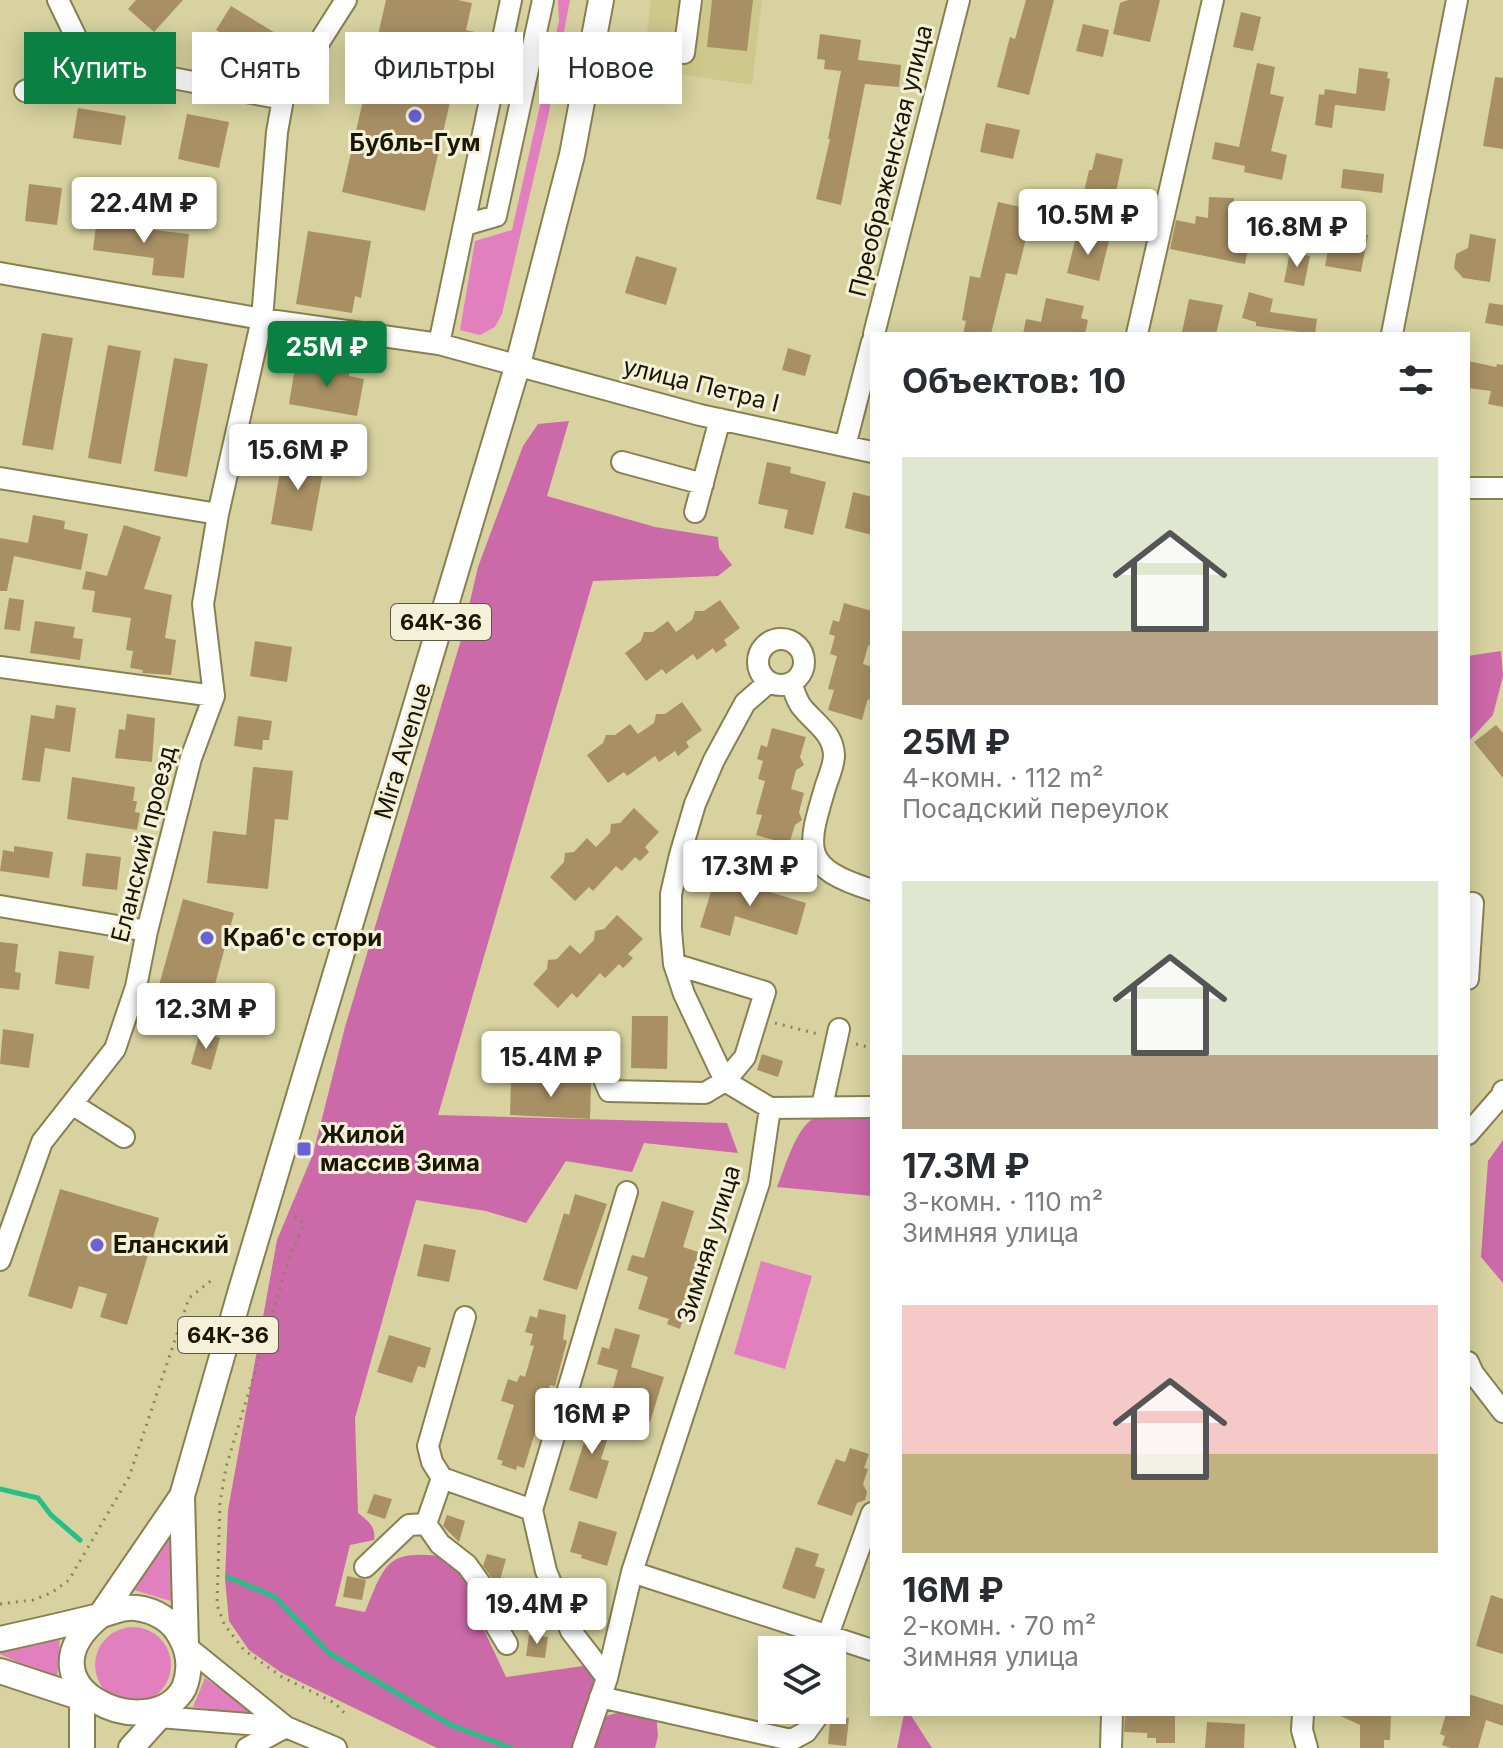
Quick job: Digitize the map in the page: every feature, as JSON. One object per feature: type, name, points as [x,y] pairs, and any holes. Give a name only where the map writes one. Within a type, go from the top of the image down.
[{"type":"main road","name":"Mira Avenue","points":[[186,1646],[182,1496],[518,364],[572,155],[601,0]]},
{"type":"main road","name":"Mira Avenue","points":[[100,1616],[182,1496]]},
{"type":"main road","points":[[0,1639],[133,1607],[165,1619],[186,1646]]},
{"type":"main road","name":"64К-36","points":[[82,1748],[82,1698],[72,1669],[73,1654],[78,1639],[100,1616]]},
{"type":"main road","name":"64К-36","points":[[131,1748],[182,1694],[188,1678],[186,1646]]},
{"type":"main road","points":[[0,1671],[82,1698],[94,1712],[109,1720],[126,1724],[143,1723],[159,1717]]},
{"type":"street","points":[[58,0],[73,32]]},
{"type":"street","points":[[326,32],[346,0]]},
{"type":"street","points":[[439,344],[511,0]]},
{"type":"street","points":[[465,225],[496,216],[543,0]]},
{"type":"street","points":[[684,53],[691,0]]},
{"type":"street","name":"Преображенская улица","points":[[875,332],[959,0]]},
{"type":"street","points":[[1137,332],[1213,0]]},
{"type":"street","points":[[1392,332],[1457,0]]},
{"type":"street","points":[[0,667],[214,696],[203,604],[218,514],[262,319],[277,132],[282,104]]},
{"type":"street","name":"улица Петра I","points":[[0,273],[262,319],[439,344],[720,419],[870,452]]},
{"type":"street","points":[[845,446],[870,350]]},
{"type":"street","points":[[695,512],[720,419]]},
{"type":"street","points":[[622,462],[703,484]]},
{"type":"street","points":[[0,478],[218,514]]},
{"type":"street","points":[[1470,488],[1503,488]]},
{"type":"street","points":[[780,638],[795,643],[804,656],[802,672],[791,683],[776,685],[759,671],[758,657],[765,644],[780,638]]},
{"type":"street","points":[[769,682],[745,703],[714,760],[695,804],[671,894],[674,964],[684,994],[725,1081],[770,1108],[870,1107]]},
{"type":"street","points":[[791,683],[800,704],[831,738],[834,758],[815,820],[812,837],[814,854],[829,874],[870,889]]},
{"type":"street","name":"Еланский проезд","points":[[0,1260],[42,1142],[115,1049],[136,987],[191,758],[214,696]]},
{"type":"street","points":[[1470,903],[1473,903],[1470,949]]},
{"type":"street","points":[[0,906],[147,931]]},
{"type":"street","points":[[496,1047],[547,1049],[548,1061],[597,1063],[609,1091],[705,1093],[725,1081],[745,1057],[765,992],[674,964]]},
{"type":"street","points":[[822,1106],[838,1034]]},
{"type":"street","points":[[1470,1132],[1503,1091]]},
{"type":"street","points":[[72,1104],[124,1137]]},
{"type":"street","name":"Зимняя улица","points":[[583,1748],[604,1687],[632,1572],[759,1183],[770,1108]]},
{"type":"street","points":[[627,1192],[532,1510],[546,1571],[571,1631],[604,1687],[791,1740],[806,1732],[812,1724]]},
{"type":"street","points":[[465,1317],[428,1446],[432,1462],[442,1478],[532,1510]]},
{"type":"street","points":[[1470,1366],[1503,1412]]},
{"type":"street","points":[[426,1524],[442,1478]]},
{"type":"street","points":[[828,1635],[870,1519]]},
{"type":"street","points":[[365,1567],[409,1525],[426,1524]]},
{"type":"street","points":[[426,1524],[440,1544],[467,1565],[482,1586],[486,1609],[507,1644]]},
{"type":"street","points":[[632,1572],[870,1649]]},
{"type":"street","points":[[186,1646],[286,1727],[336,1748]]},
{"type":"street","points":[[1111,1748],[1112,1716]]},
{"type":"street","points":[[1303,1716],[1302,1730],[1307,1748]]},
{"type":"street","points":[[159,1717],[286,1727]]},
{"type":"street","points":[[247,1748],[286,1727]]},
{"type":"path","points":[[757,1016],[838,1034],[870,1047]]},
{"type":"path","points":[[295,1216],[304,1224],[290,1256],[226,1467],[220,1503],[217,1605],[224,1624],[244,1650],[282,1677],[335,1703],[346,1715]]},
{"type":"path","points":[[0,1604],[33,1600],[51,1593],[69,1580],[129,1477],[189,1298],[212,1280]]},
{"type":"shaded area","points":[[558,0],[570,0],[564,32],[557,32]]},
{"type":"shaded area","points":[[651,0],[762,0],[752,85],[682,75],[682,32],[647,32]]},
{"type":"shaded area","points":[[540,104],[550,104],[502,314],[495,327],[480,335],[460,330],[475,241],[512,230]]},
{"type":"shaded area","points":[[569,421],[547,496],[655,527],[718,537],[719,548],[732,565],[718,576],[593,581],[438,1115],[727,1123],[738,1153],[644,1143],[632,1172],[566,1161],[526,1223],[486,1211],[416,1200],[355,1418],[358,1513],[372,1527],[374,1540],[350,1545],[335,1606],[365,1612],[378,1580],[392,1562],[401,1557],[448,1557],[479,1591],[477,1615],[506,1677],[583,1666],[597,1680],[573,1748],[437,1748],[282,1673],[249,1650],[229,1621],[225,1579],[228,1510],[277,1240],[313,1154],[345,1027],[461,640],[478,567],[523,446],[538,424]]},
{"type":"shaded area","points":[[1501,651],[1503,676],[1493,715],[1470,740],[1470,656]]},
{"type":"shaded area","points":[[817,1117],[870,1118],[870,1196],[777,1187],[798,1137]]},
{"type":"shaded area","points":[[1503,1140],[1503,1283],[1481,1257],[1488,1161]]},
{"type":"shaded area","points":[[761,1261],[812,1276],[785,1369],[734,1354]]},
{"type":"shaded area","points":[[169,1539],[174,1602],[134,1590]]},
{"type":"shaded area","points":[[133,1627],[147,1630],[160,1638],[168,1651],[171,1665],[168,1679],[160,1692],[147,1700],[133,1703],[119,1700],[106,1692],[98,1679],[95,1665],[98,1651],[106,1638],[119,1630]]},
{"type":"shaded area","points":[[60,1637],[57,1680],[0,1654],[0,1652]]},
{"type":"shaded area","points":[[205,1678],[257,1715],[193,1707]]},
{"type":"shaded area","points":[[617,1713],[656,1714],[658,1736],[655,1748],[589,1748],[606,1716]]},
{"type":"shaded area","points":[[904,1716],[911,1716],[932,1748],[897,1748]]},
{"type":"building","points":[[136,0],[183,0],[154,32],[128,9]]},
{"type":"building","points":[[386,0],[458,0],[472,3],[466,30],[475,32],[379,32]]},
{"type":"building","points":[[712,0],[753,0],[747,51],[707,47]]},
{"type":"building","points":[[1026,0],[1054,0],[1029,95],[997,87],[1010,37],[1015,39]]},
{"type":"building","points":[[1160,0],[1150,42],[1113,34],[1120,3]]},
{"type":"building","points":[[231,6],[274,32],[219,32],[216,30]]},
{"type":"building","points":[[1241,12],[1261,17],[1253,51],[1233,47]]},
{"type":"building","points":[[1083,24],[1109,30],[1103,57],[1076,51]]},
{"type":"building","points":[[820,34],[861,40],[858,60],[901,65],[899,87],[865,84],[841,205],[816,199],[841,71],[824,69],[825,60],[817,59]]},
{"type":"building","points":[[1257,63],[1275,67],[1270,94],[1284,97],[1271,151],[1287,155],[1282,180],[1244,172],[1245,166],[1212,159],[1215,142],[1239,147]]},
{"type":"building","points":[[1359,68],[1388,72],[1387,78],[1390,79],[1385,111],[1335,105],[1332,128],[1315,125],[1319,94],[1324,95],[1325,89],[1356,94]]},
{"type":"building","points":[[1495,77],[1503,78],[1503,149],[1483,146]]},
{"type":"building","points":[[362,104],[450,104],[425,211],[342,192]]},
{"type":"building","points":[[78,108],[126,116],[121,145],[73,138]]},
{"type":"building","points":[[187,114],[229,122],[219,168],[178,159]]},
{"type":"building","points":[[986,123],[1020,130],[1013,159],[980,152]]},
{"type":"building","points":[[1096,153],[1123,159],[1112,211],[1081,205]]},
{"type":"building","points":[[1343,169],[1384,174],[1382,193],[1341,188]]},
{"type":"building","points":[[29,184],[62,188],[57,225],[25,221]]},
{"type":"building","points":[[1209,197],[1234,198],[1232,220],[1253,224],[1245,264],[1170,249],[1176,220],[1195,224],[1196,216],[1208,218]]},
{"type":"building","points":[[998,202],[1033,210],[1017,275],[1006,273],[991,332],[963,332],[966,321],[962,320],[970,276],[980,278]]},
{"type":"building","points":[[97,217],[137,222],[136,228],[189,234],[184,278],[152,275],[154,258],[93,250]]},
{"type":"building","points":[[1332,229],[1368,235],[1361,272],[1325,266]]},
{"type":"building","points":[[308,231],[371,241],[361,298],[355,296],[352,313],[296,304]]},
{"type":"building","points":[[1077,233],[1109,241],[1099,281],[1067,273]]},
{"type":"building","points":[[1470,234],[1496,239],[1490,282],[1463,278],[1454,268],[1456,254],[1468,248]]},
{"type":"building","points":[[1290,252],[1310,256],[1304,286],[1284,282]]},
{"type":"building","points":[[636,256],[677,268],[666,305],[625,293]]},
{"type":"building","points":[[1249,292],[1273,299],[1270,312],[1317,319],[1315,332],[1300,332],[1256,326],[1256,322],[1242,318]]},
{"type":"building","points":[[1046,298],[1084,306],[1081,318],[1088,320],[1085,332],[1023,332],[1026,319],[1041,322]]},
{"type":"building","points":[[1189,299],[1223,305],[1216,332],[1182,332]]},
{"type":"building","points":[[1489,303],[1503,305],[1503,326],[1485,323]]},
{"type":"building","points":[[42,333],[73,338],[53,450],[22,445]]},
{"type":"building","points":[[108,345],[141,351],[121,464],[88,458]]},
{"type":"building","points":[[788,348],[811,355],[805,376],[782,370]]},
{"type":"building","points":[[174,358],[208,364],[187,477],[154,471]]},
{"type":"building","points":[[1470,361],[1496,367],[1497,364],[1503,365],[1503,407],[1488,404],[1491,391],[1470,388]]},
{"type":"building","points":[[327,362],[350,366],[349,376],[364,379],[357,416],[289,404],[295,367],[325,372]]},
{"type":"building","points":[[283,454],[325,461],[312,531],[271,524]]},
{"type":"building","points":[[767,462],[791,467],[790,473],[826,482],[813,535],[784,528],[788,510],[758,504]]},
{"type":"building","points":[[853,492],[870,496],[870,534],[845,528]]},
{"type":"building","points":[[33,515],[65,521],[64,529],[88,534],[81,570],[14,556],[7,591],[0,591],[0,538],[28,543]]},
{"type":"building","points":[[124,525],[161,537],[144,589],[172,595],[165,638],[176,640],[171,675],[142,673],[143,670],[130,668],[133,651],[126,650],[131,618],[92,612],[95,591],[82,589],[86,571],[107,576]]},
{"type":"building","points":[[9,598],[24,600],[20,631],[4,629]]},
{"type":"building","points":[[720,600],[740,628],[724,640],[727,645],[716,653],[713,648],[697,660],[693,654],[666,674],[662,669],[646,681],[625,653],[641,641],[644,632],[653,632],[668,621],[676,632],[692,620],[695,611],[704,611]]},
{"type":"building","points":[[844,603],[870,610],[870,644],[863,664],[870,666],[870,699],[862,720],[828,710],[834,690],[828,689],[837,656],[830,654],[835,636],[829,634],[833,620],[839,622]]},
{"type":"building","points":[[35,621],[75,627],[73,638],[83,639],[80,660],[30,653]]},
{"type":"building","points":[[255,641],[292,647],[287,682],[250,676]]},
{"type":"building","points":[[682,702],[702,730],[686,742],[689,747],[678,756],[675,751],[659,762],[655,756],[627,776],[624,772],[608,783],[587,755],[603,743],[606,735],[615,735],[630,724],[638,734],[654,723],[656,714],[665,714]]},
{"type":"building","points":[[56,705],[76,708],[70,752],[45,748],[40,782],[22,780],[31,715],[54,719]]},
{"type":"building","points":[[127,714],[155,718],[152,762],[115,758],[119,729],[125,730]]},
{"type":"building","points":[[238,716],[272,721],[269,740],[263,740],[262,750],[234,746]]},
{"type":"building","points":[[1496,725],[1503,733],[1503,778],[1474,742]]},
{"type":"building","points":[[772,728],[806,737],[800,757],[804,765],[796,770],[791,789],[804,793],[799,812],[802,820],[795,825],[789,844],[756,835],[762,815],[756,814],[765,781],[758,779],[763,761],[757,759],[761,745],[767,747]]},
{"type":"building","points":[[253,767],[293,771],[288,820],[275,819],[268,889],[207,883],[213,831],[246,835]]},
{"type":"building","points":[[72,777],[135,787],[135,812],[140,813],[137,830],[67,819]]},
{"type":"building","points":[[634,808],[659,832],[645,847],[649,852],[640,861],[635,857],[622,871],[616,866],[593,891],[589,887],[575,901],[550,877],[564,862],[565,853],[574,852],[587,838],[596,847],[610,833],[611,824],[620,823]]},
{"type":"building","points":[[14,846],[53,852],[49,878],[0,871],[3,850],[14,852]]},
{"type":"building","points":[[86,853],[121,857],[117,890],[82,886]]},
{"type":"building","points":[[716,876],[806,903],[797,935],[735,916],[730,936],[700,927]]},
{"type":"building","points":[[183,899],[234,913],[210,1003],[158,989]]},
{"type":"building","points":[[617,915],[643,939],[628,954],[633,958],[623,968],[619,964],[605,978],[600,973],[577,998],[572,993],[558,1008],[533,984],[547,969],[548,960],[557,959],[570,945],[580,954],[594,940],[595,931],[604,929]]},
{"type":"building","points":[[0,942],[18,944],[15,972],[21,973],[19,990],[0,988]]},
{"type":"building","points":[[59,951],[94,956],[89,989],[55,984]]},
{"type":"building","points":[[632,1016],[668,1016],[667,1069],[631,1068]]},
{"type":"building","points":[[3,1029],[34,1034],[29,1068],[0,1064]]},
{"type":"building","points":[[200,1032],[220,1038],[211,1070],[191,1064]]},
{"type":"building","points":[[762,1054],[783,1061],[778,1077],[757,1070]]},
{"type":"building","points":[[511,1079],[591,1082],[590,1119],[510,1115]]},
{"type":"building","points":[[60,1189],[159,1218],[127,1325],[100,1317],[107,1294],[79,1286],[72,1309],[28,1296]]},
{"type":"building","points":[[575,1194],[607,1204],[577,1290],[543,1280],[564,1213],[569,1215]]},
{"type":"building","points":[[662,1201],[694,1211],[683,1247],[714,1257],[707,1277],[697,1274],[680,1329],[667,1324],[669,1319],[638,1309],[648,1277],[627,1270],[632,1255],[644,1258]]},
{"type":"building","points":[[424,1244],[456,1250],[449,1282],[417,1276]]},
{"type":"building","points":[[539,1309],[566,1315],[563,1339],[567,1341],[555,1386],[550,1385],[524,1468],[517,1466],[516,1470],[501,1465],[503,1461],[497,1459],[514,1405],[501,1401],[508,1379],[517,1382],[520,1375],[525,1377],[534,1346],[530,1345],[533,1334],[525,1332],[530,1316],[537,1318]]},
{"type":"building","points":[[615,1328],[640,1335],[631,1367],[664,1377],[650,1422],[610,1410],[617,1389],[613,1388],[618,1370],[597,1364],[602,1347],[609,1349]]},
{"type":"building","points":[[389,1335],[431,1348],[425,1368],[418,1366],[412,1383],[377,1372]]},
{"type":"building","points":[[588,1410],[614,1419],[601,1459],[609,1461],[597,1499],[569,1490],[585,1439],[580,1437]]},
{"type":"building","points":[[850,1448],[869,1454],[864,1468],[868,1469],[863,1484],[867,1492],[865,1500],[857,1503],[852,1516],[817,1504],[836,1459],[845,1462]]},
{"type":"building","points":[[374,1494],[392,1499],[385,1519],[367,1513]]},
{"type":"building","points":[[447,1515],[465,1521],[459,1542],[443,1526]]},
{"type":"building","points":[[579,1521],[617,1532],[607,1566],[570,1552]]},
{"type":"building","points":[[796,1547],[819,1554],[815,1566],[825,1569],[815,1599],[782,1588]]},
{"type":"building","points":[[487,1554],[506,1559],[500,1580],[492,1578],[483,1566]]},
{"type":"building","points":[[347,1576],[366,1580],[362,1600],[343,1597]]},
{"type":"building","points":[[1491,1595],[1503,1599],[1503,1654],[1476,1646]]},
{"type":"building","points":[[529,1635],[548,1637],[545,1658],[526,1656]]},
{"type":"building","points":[[1470,1695],[1503,1705],[1503,1726],[1486,1720],[1478,1748],[1442,1745],[1445,1736],[1440,1734],[1445,1716],[1470,1716]]},
{"type":"building","points":[[1125,1716],[1175,1716],[1175,1743],[1156,1743],[1156,1738],[1147,1738],[1147,1733],[1124,1732]]},
{"type":"building","points":[[1340,1716],[1391,1716],[1390,1740],[1384,1740],[1384,1748],[1360,1748],[1360,1725]]},
{"type":"building","points":[[846,1718],[849,1718],[846,1746],[828,1744],[830,1724],[846,1724]]},
{"type":"building","points":[[1207,1722],[1245,1724],[1244,1748],[1205,1748]]},
{"type":"waterway","points":[[0,1489],[38,1498],[51,1515],[80,1540]]},
{"type":"waterway","points":[[228,1577],[275,1597],[329,1653],[449,1724],[511,1748]]},
{"type":"place","name":"Бубль-Гум","points":[[415,116]]},
{"type":"place","name":"Краб'с стори","points":[[207,938]]},
{"type":"place","name":"Жилой массив Зима","points":[[304,1149]]},
{"type":"place","name":"Еланский","points":[[97,1245]]}]
